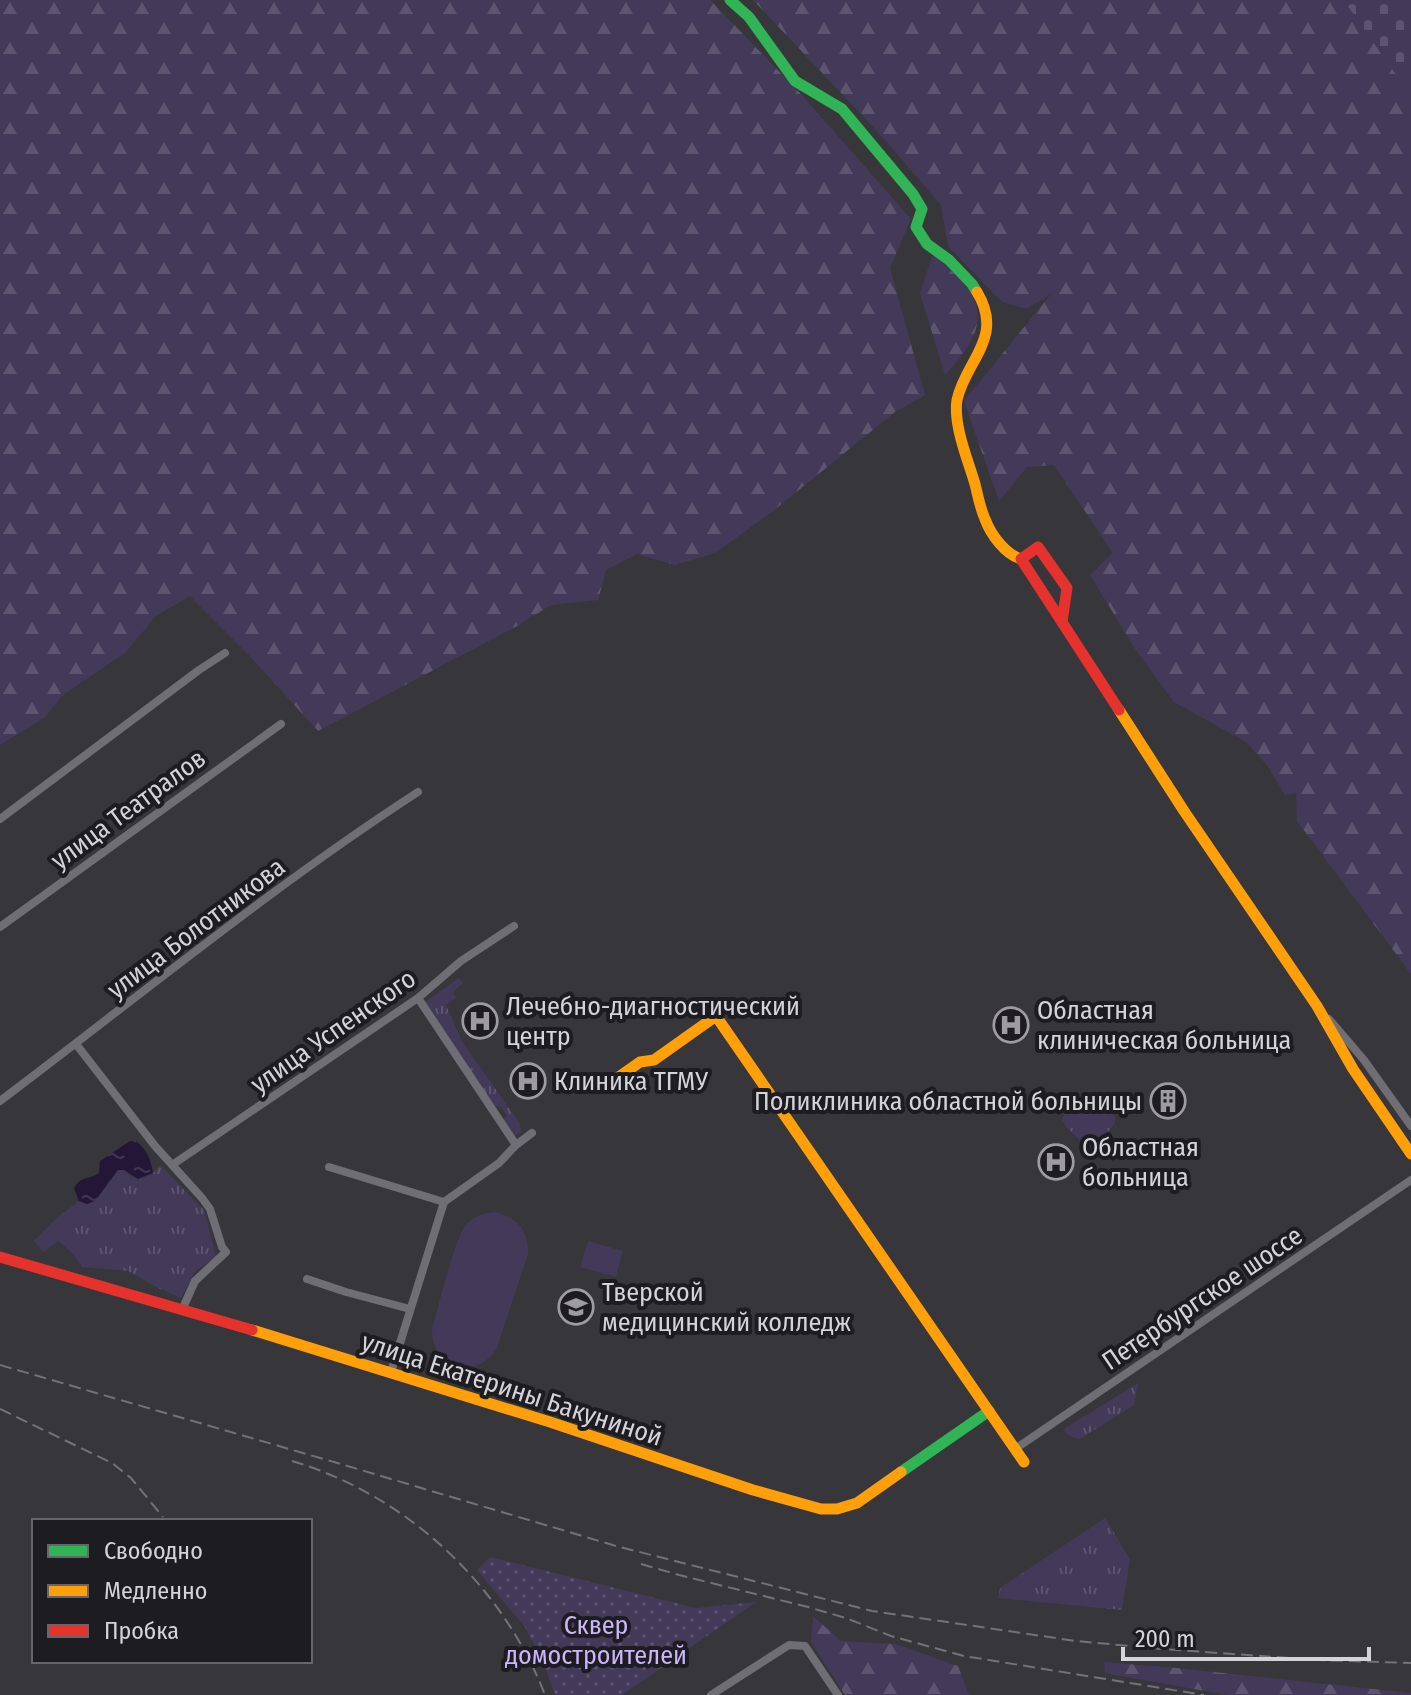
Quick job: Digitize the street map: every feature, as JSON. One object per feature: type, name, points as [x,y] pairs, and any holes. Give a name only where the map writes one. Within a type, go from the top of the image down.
[{"type":"street","points":[[730,0],[749,17],[795,81],[842,109],[922,209],[916,227],[927,244],[949,260],[972,284],[985,305],[987,319],[982,349],[957,401],[958,426],[985,520],[997,540],[1012,556],[1021,559],[1177,801],[1317,1006],[1353,1069],[1411,1154]]},
{"type":"street","points":[[1021,559],[1038,547],[1067,588],[1062,622]]},
{"type":"street","points":[[0,819],[225,653]]},
{"type":"street","name":"улица Театралов","points":[[0,927],[281,724]]},
{"type":"street","name":"улица Болотникова","points":[[0,1101],[367,825],[418,792]]},
{"type":"street","name":"улица Успенского","points":[[172,1165],[418,998],[461,961],[514,926]]},
{"type":"street","points":[[418,998],[516,1145]]},
{"type":"street","points":[[1317,1006],[1364,1060],[1411,1126]]},
{"type":"street","points":[[607,1081],[613,1081],[640,1062],[654,1060],[716,1016],[1024,1462]]},
{"type":"street","points":[[76,1044],[155,1146],[210,1209],[226,1252],[195,1281],[182,1310]]},
{"type":"street","points":[[391,1372],[444,1202],[499,1163],[532,1133]]},
{"type":"street","points":[[329,1167],[444,1202]]},
{"type":"street","name":"Петербургское шоссе","points":[[1015,1449],[1411,1180]]},
{"type":"street","name":"улица Екатерины Бакуниной","points":[[0,1257],[391,1372],[722,1480],[825,1510],[857,1503],[989,1411]]},
{"type":"street","points":[[307,1279],[410,1309]]},
{"type":"street","points":[[711,1695],[789,1645],[805,1646],[838,1695]]},
{"type":"green space","points":[[0,0],[710,0],[800,93],[911,219],[890,268],[925,395],[895,412],[773,511],[715,553],[675,565],[637,554],[606,570],[598,600],[551,605],[318,731],[190,596],[156,616],[125,653],[63,695],[45,717],[0,745]]},
{"type":"green space","points":[[753,0],[1411,0],[1411,974],[1297,821],[1296,793],[1285,795],[1266,764],[1246,742],[1174,702],[1135,649],[1090,575],[1113,553],[1054,465],[1027,467],[999,501],[964,401],[1051,294],[1026,309],[1002,302],[948,246],[941,205],[878,132]]},
{"type":"green space","points":[[1411,0],[1411,96],[1345,2]]},
{"type":"green space","points":[[933,254],[966,286],[977,308],[972,339],[945,375],[920,293]]},
{"type":"green space","points":[[459,978],[463,983],[453,992],[456,998],[446,1005],[462,1041],[520,1124],[521,1132],[515,1136],[502,1120],[507,1116],[500,1106],[494,1107],[425,1002]]},
{"type":"green space","points":[[1077,1101],[1088,1102],[1115,1116],[1115,1123],[1095,1148],[1077,1137],[1062,1120],[1066,1109]]},
{"type":"green space","points":[[160,1165],[204,1210],[216,1257],[195,1271],[181,1298],[128,1271],[83,1267],[58,1241],[43,1252],[34,1241],[79,1201],[87,1204],[95,1201],[118,1170],[124,1170],[138,1179],[153,1173]]},
{"type":"green space","points":[[495,1212],[510,1217],[520,1226],[526,1238],[528,1254],[497,1348],[478,1365],[457,1367],[439,1354],[432,1329],[462,1232],[476,1217]]},
{"type":"green space","points":[[588,1241],[623,1251],[616,1277],[580,1267]]},
{"type":"green space","points":[[1138,1383],[1134,1405],[1080,1439],[1065,1431],[1064,1429]]},
{"type":"green space","points":[[1105,1518],[1130,1559],[1122,1610],[998,1598],[1000,1588]]},
{"type":"green space","name":"Сквер домостроителей","points":[[490,1557],[696,1608],[756,1602],[622,1695],[555,1695],[525,1627],[477,1570]]},
{"type":"green space","points":[[813,1616],[841,1641],[895,1644],[958,1666],[969,1695],[845,1695],[811,1642]]},
{"type":"green space","points":[[1104,1662],[1411,1695],[1227,1695],[1105,1673]]},
{"type":"water","points":[[130,1141],[136,1141],[146,1151],[153,1173],[138,1179],[124,1170],[118,1170],[95,1201],[87,1204],[79,1201],[74,1188],[77,1184],[99,1173],[100,1161]]},
{"type":"railway","points":[[0,1365],[616,1546],[872,1611],[1076,1641],[1318,1660],[1411,1663]]},
{"type":"railway","points":[[0,1409],[112,1463],[131,1478],[163,1517]]},
{"type":"railway","points":[[292,1461],[334,1476],[374,1496],[445,1549],[476,1581],[503,1616],[526,1654],[545,1695]]},
{"type":"railway","points":[[641,1564],[808,1607],[891,1636],[964,1656],[1204,1695]]},
{"type":"traffic: fast","points":[[730,0],[749,17],[795,81],[842,109],[913,194],[922,209],[916,227],[927,244],[949,260],[977,292]]},
{"type":"traffic: fast","points":[[901,1472],[989,1411]]},
{"type":"traffic: slow","points":[[977,292],[985,308],[985,336],[961,386],[957,420],[988,525],[1004,548],[1021,559]]},
{"type":"traffic: slow","points":[[1119,710],[1317,1006],[1353,1069],[1411,1154]]},
{"type":"traffic: slow","points":[[607,1081],[613,1081],[640,1062],[654,1060],[716,1016],[1024,1462]]},
{"type":"traffic: slow","points":[[252,1330],[821,1509],[837,1509],[857,1503],[901,1472]]},
{"type":"traffic: jam","points":[[1062,622],[1067,588],[1038,547],[1021,559],[1119,710]]},
{"type":"traffic: jam","points":[[0,1257],[252,1330]]},
{"type":"place","name":"Лечебно-диагностический центр","points":[[480,1021]]},
{"type":"place","name":"Областная клиническая больница","points":[[1011,1025]]},
{"type":"place","name":"Клиника ТГМУ","points":[[528,1081]]},
{"type":"place","name":"Поликлиника областной больницы","points":[[1168,1101]]},
{"type":"place","name":"Областная больница","points":[[1056,1162]]},
{"type":"place","name":"Тверской медицинский колледж","points":[[576,1307]]}]
